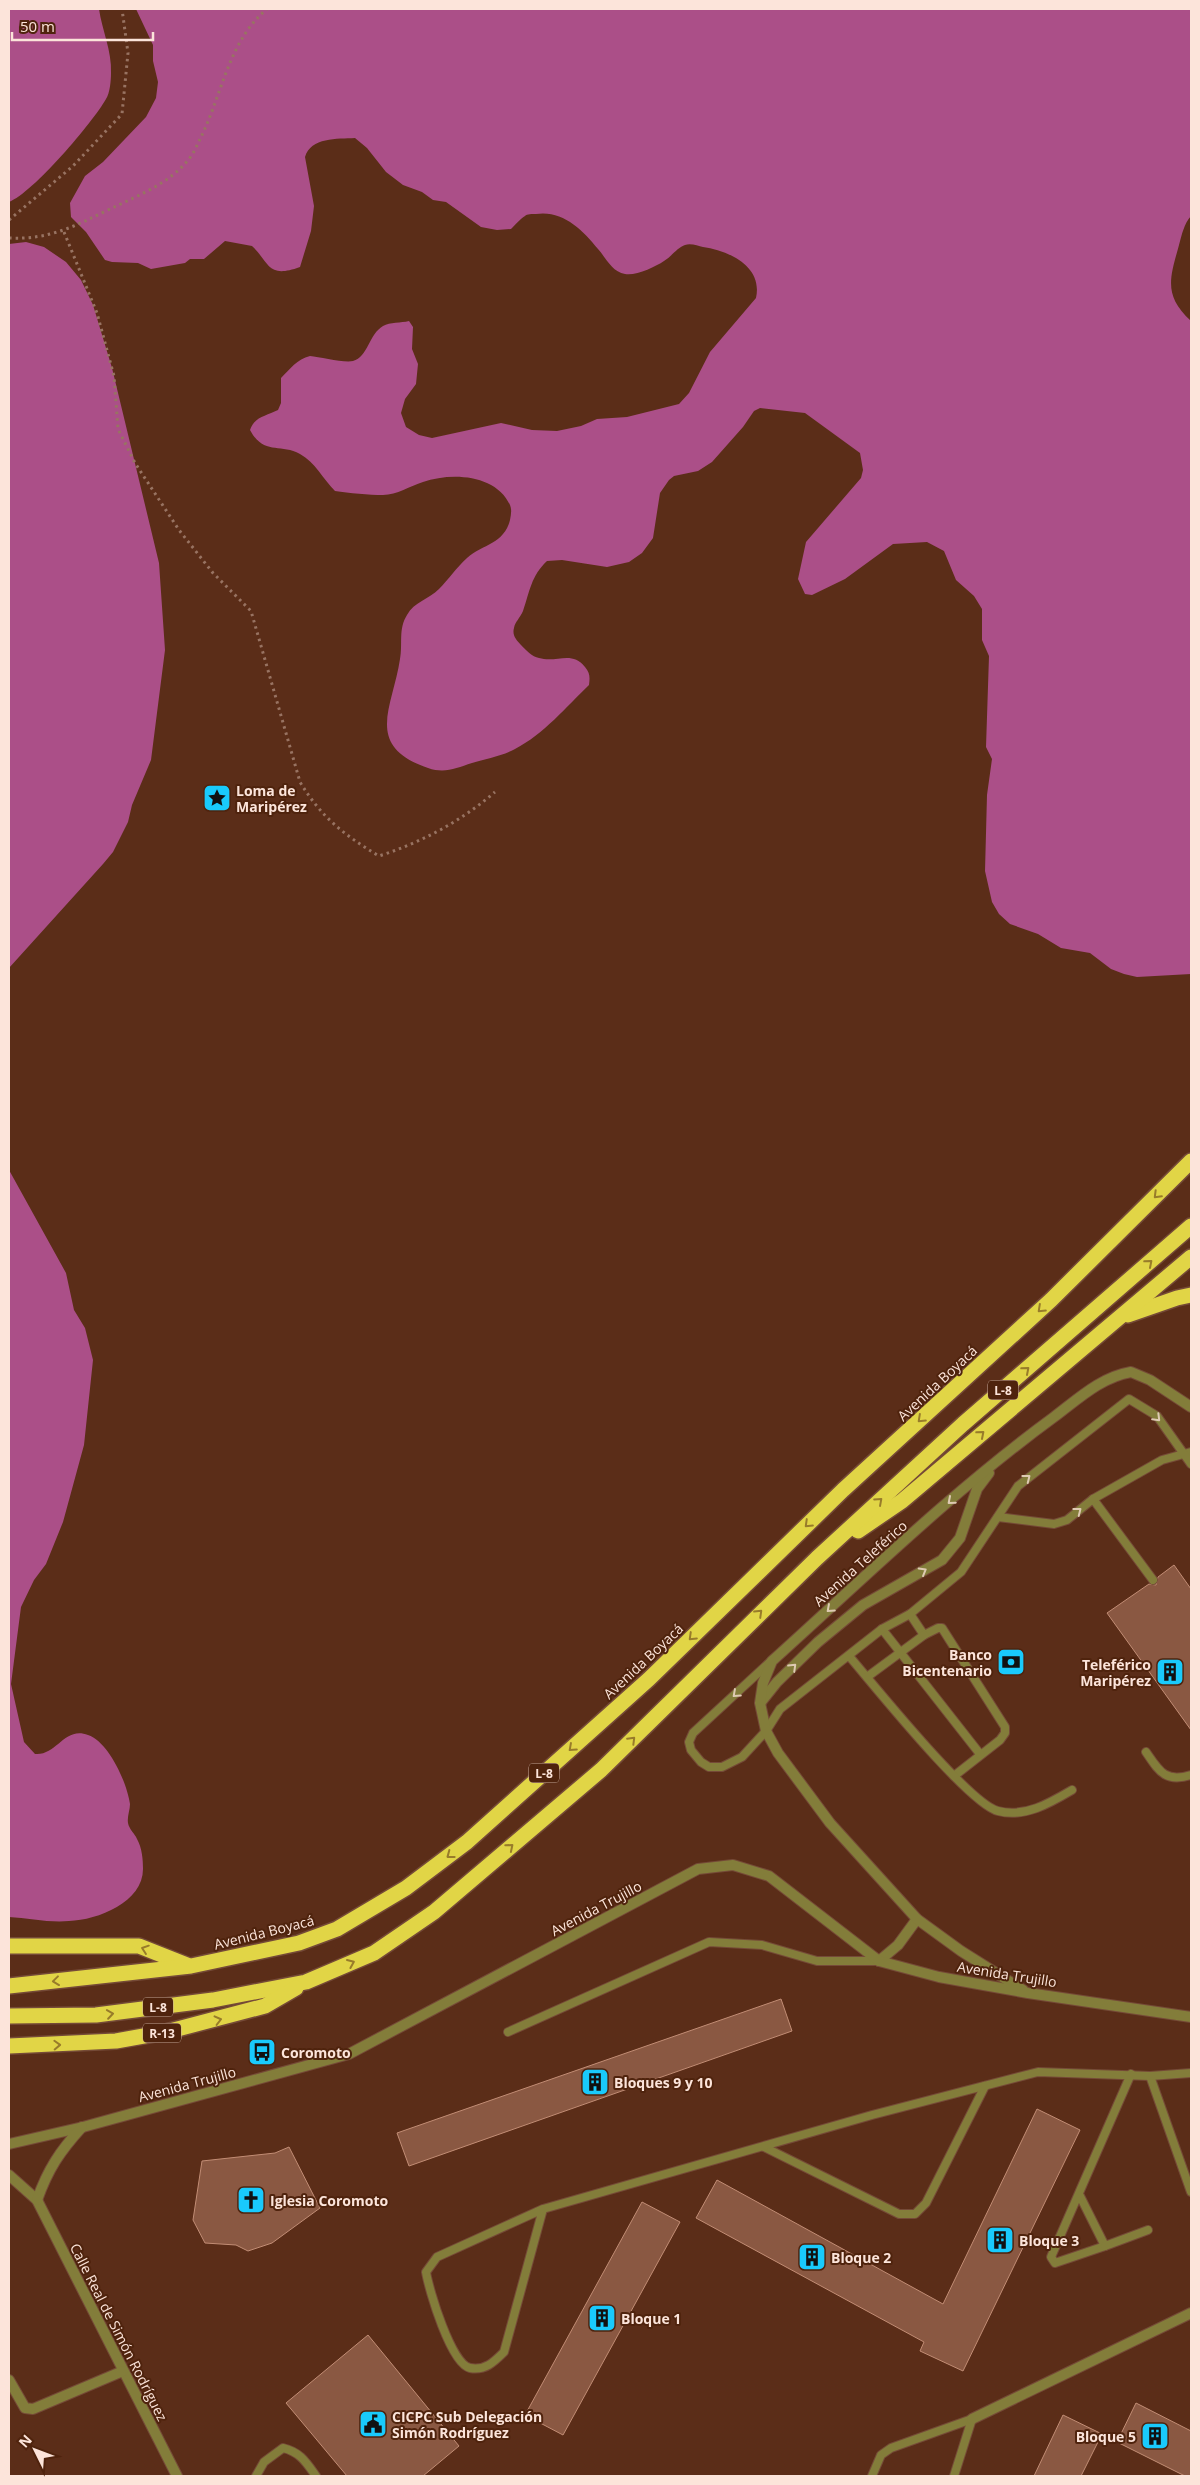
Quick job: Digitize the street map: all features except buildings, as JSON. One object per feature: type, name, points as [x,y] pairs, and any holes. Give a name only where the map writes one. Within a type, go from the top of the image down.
[{"type":"highway","name":"Avenida Boyacá","points":[[9,1986],[191,1966],[299,1943],[337,1929],[406,1888],[467,1842],[649,1678],[843,1490],[1051,1300],[1191,1160]]},
{"type":"highway","name":"L-8","points":[[9,2016],[96,2015],[213,2000],[306,1982],[374,1953],[434,1912],[602,1770],[737,1634],[817,1558],[963,1424],[1191,1226]]},
{"type":"highway","points":[[817,1558],[902,1501],[1029,1392],[1120,1319],[1191,1257]]},
{"type":"highway","points":[[1120,1319],[1191,1295]]},
{"type":"highway","points":[[9,1946],[139,1946],[191,1966]]},
{"type":"highway","name":"R-13","points":[[9,2046],[116,2041],[166,2032],[265,2006],[306,1982]]},
{"type":"street","name":"Avenida Teleférico","points":[[1028,1993],[961,1951],[918,1919],[830,1823],[778,1753],[766,1731],[760,1703],[763,1683],[772,1661],[1000,1457],[1104,1380],[1117,1374],[1131,1372],[1138,1374],[1191,1407]]},
{"type":"street","name":"Avenida Teleférico","points":[[760,1703],[777,1682],[818,1642],[863,1605],[942,1560],[960,1538],[977,1489],[1000,1457]]},
{"type":"street","name":"Avenida Trujillo","points":[[9,2144],[83,2127],[348,2054],[698,1869],[733,1865],[769,1876],[879,1961],[939,1977],[1028,1993],[1191,2017]]},
{"type":"street","points":[[879,1961],[898,1945],[918,1919]]},
{"type":"street","points":[[37,2200],[45,2178],[60,2152],[83,2127]]},
{"type":"street","name":"Calle Real de Simón Rodríguez","points":[[9,2175],[37,2200],[177,2476]]},
{"type":"street","points":[[972,2419],[1191,2313]]},
{"type":"street","points":[[9,2380],[25,2408],[34,2409],[124,2371]]},
{"type":"lane","points":[[772,1661],[693,1733],[689,1742],[695,1756],[701,1762],[709,1767],[722,1767],[742,1757],[766,1731],[780,1709],[882,1629],[910,1614],[961,1572],[1018,1486],[1129,1400],[1157,1416],[1188,1452],[1191,1464]]},
{"type":"lane","points":[[998,1517],[1054,1524],[1067,1520],[1093,1499],[1162,1460],[1188,1452]]},
{"type":"lane","points":[[1093,1499],[1153,1580]]},
{"type":"lane","points":[[910,1614],[924,1635]]},
{"type":"lane","points":[[867,1678],[924,1635],[942,1628],[1005,1727],[1005,1733],[1000,1740],[954,1776]]},
{"type":"lane","points":[[882,1629],[980,1754]]},
{"type":"lane","points":[[848,1656],[954,1776],[988,1808],[999,1812],[1021,1813],[1048,1804],[1072,1790]]},
{"type":"lane","points":[[1146,1752],[1159,1772],[1168,1777],[1191,1775]]},
{"type":"lane","points":[[508,2032],[709,1942],[762,1945],[817,1961],[879,1961]]},
{"type":"lane","points":[[543,2209],[504,2352],[489,2367],[470,2368],[459,2361],[429,2292],[426,2272],[437,2257],[543,2209],[1038,2072],[1150,2076],[1191,2073]]},
{"type":"lane","points":[[1131,2074],[1080,2196],[1051,2257],[1052,2261],[1060,2262],[1148,2230]]},
{"type":"lane","points":[[1150,2076],[1191,2192]]},
{"type":"lane","points":[[764,2147],[899,2214],[915,2214],[926,2204],[986,2086]]},
{"type":"lane","points":[[1080,2196],[1105,2246]]},
{"type":"lane","points":[[872,2476],[881,2455],[891,2448],[972,2419]]},
{"type":"lane","points":[[954,2476],[972,2419]]},
{"type":"lane","points":[[256,2476],[264,2462],[283,2448],[295,2450],[303,2457],[316,2476]]},
{"type":"path","points":[[9,220],[73,166],[122,114],[128,53],[122,9]]},
{"type":"path","points":[[9,238],[22,239],[64,232],[154,187],[177,172],[190,157],[207,126],[236,49],[255,19],[268,9]]},
{"type":"path","points":[[64,232],[96,313],[114,376],[118,429],[144,477],[179,530],[213,573],[251,611],[300,782],[314,805],[346,836],[379,856],[406,847],[450,825],[495,792]]},
{"type":"shaded area","points":[[9,9],[99,9],[110,57],[111,73],[107,96],[89,124],[47,172],[20,196],[9,202]]},
{"type":"shaded area","points":[[136,9],[1191,9],[1191,216],[1181,237],[1173,267],[1171,286],[1176,303],[1191,321],[1191,974],[1137,977],[1124,974],[1111,969],[1090,953],[1061,948],[1038,934],[1010,924],[999,914],[992,902],[985,871],[987,795],[992,759],[986,747],[989,656],[982,640],[982,609],[974,596],[956,580],[944,551],[927,542],[893,544],[845,579],[812,595],[805,594],[798,579],[806,542],[861,478],[863,470],[860,453],[805,413],[760,408],[754,411],[743,427],[712,462],[698,471],[674,476],[669,480],[660,493],[653,538],[642,553],[629,562],[607,567],[562,560],[547,561],[537,572],[523,611],[515,626],[515,637],[527,651],[536,657],[575,659],[588,671],[590,680],[589,685],[536,736],[505,754],[445,770],[428,768],[408,759],[395,748],[389,736],[387,723],[401,653],[404,620],[414,607],[439,589],[467,558],[503,534],[510,520],[511,507],[503,495],[494,487],[484,481],[472,478],[446,477],[434,479],[388,495],[335,491],[315,466],[305,457],[293,451],[267,446],[255,438],[250,430],[254,422],[278,410],[281,403],[281,378],[297,362],[305,357],[310,356],[338,361],[358,359],[378,330],[383,326],[409,321],[413,327],[412,349],[418,364],[416,384],[405,399],[401,413],[406,427],[419,435],[432,438],[501,423],[532,430],[557,431],[581,426],[597,419],[627,417],[679,404],[689,393],[710,352],[756,298],[757,287],[754,277],[742,262],[733,256],[690,244],[682,246],[656,266],[634,274],[620,273],[613,268],[578,228],[571,222],[554,215],[527,215],[511,229],[497,230],[481,227],[446,202],[433,200],[422,192],[403,185],[386,172],[367,148],[355,138],[319,142],[308,150],[305,157],[314,206],[311,231],[300,267],[281,271],[275,270],[266,263],[252,246],[225,241],[204,259],[190,259],[185,263],[151,269],[138,263],[105,260],[86,232],[71,217],[70,203],[85,176],[103,162],[146,117],[156,98],[158,82],[153,61],[153,45]]},
{"type":"shaded area","points":[[26,242],[44,247],[66,262],[81,280],[93,305],[112,368],[159,563],[165,650],[151,760],[132,805],[128,822],[113,852],[9,968],[9,244]]},
{"type":"shaded area","points":[[9,1170],[66,1273],[74,1310],[85,1328],[93,1360],[84,1445],[63,1522],[46,1564],[34,1580],[21,1607],[11,1684],[24,1742],[35,1754],[49,1751],[66,1738],[80,1733],[96,1739],[110,1754],[125,1785],[130,1804],[128,1823],[139,1842],[143,1861],[141,1881],[136,1891],[127,1900],[105,1913],[81,1920],[47,1921],[9,1917]]},
{"type":"place","name":"Loma de Maripérez","points":[[217,798]]},
{"type":"place","name":"Banco Bicentenario","points":[[1011,1662]]},
{"type":"place","name":"Teleférico Maripérez","points":[[1170,1672]]},
{"type":"place","name":"Coromoto","points":[[262,2052]]},
{"type":"place","name":"Bloques 9 y 10","points":[[595,2082]]},
{"type":"place","name":"Iglesia Coromoto","points":[[251,2200]]},
{"type":"place","name":"Bloque 3","points":[[1000,2240]]},
{"type":"place","name":"Bloque 2","points":[[812,2257]]},
{"type":"place","name":"Bloque 1","points":[[602,2318]]},
{"type":"place","name":"CICPC Sub Delegación Simón Rodríguez","points":[[373,2424]]},
{"type":"place","name":"Bloque 5","points":[[1155,2436]]}]
